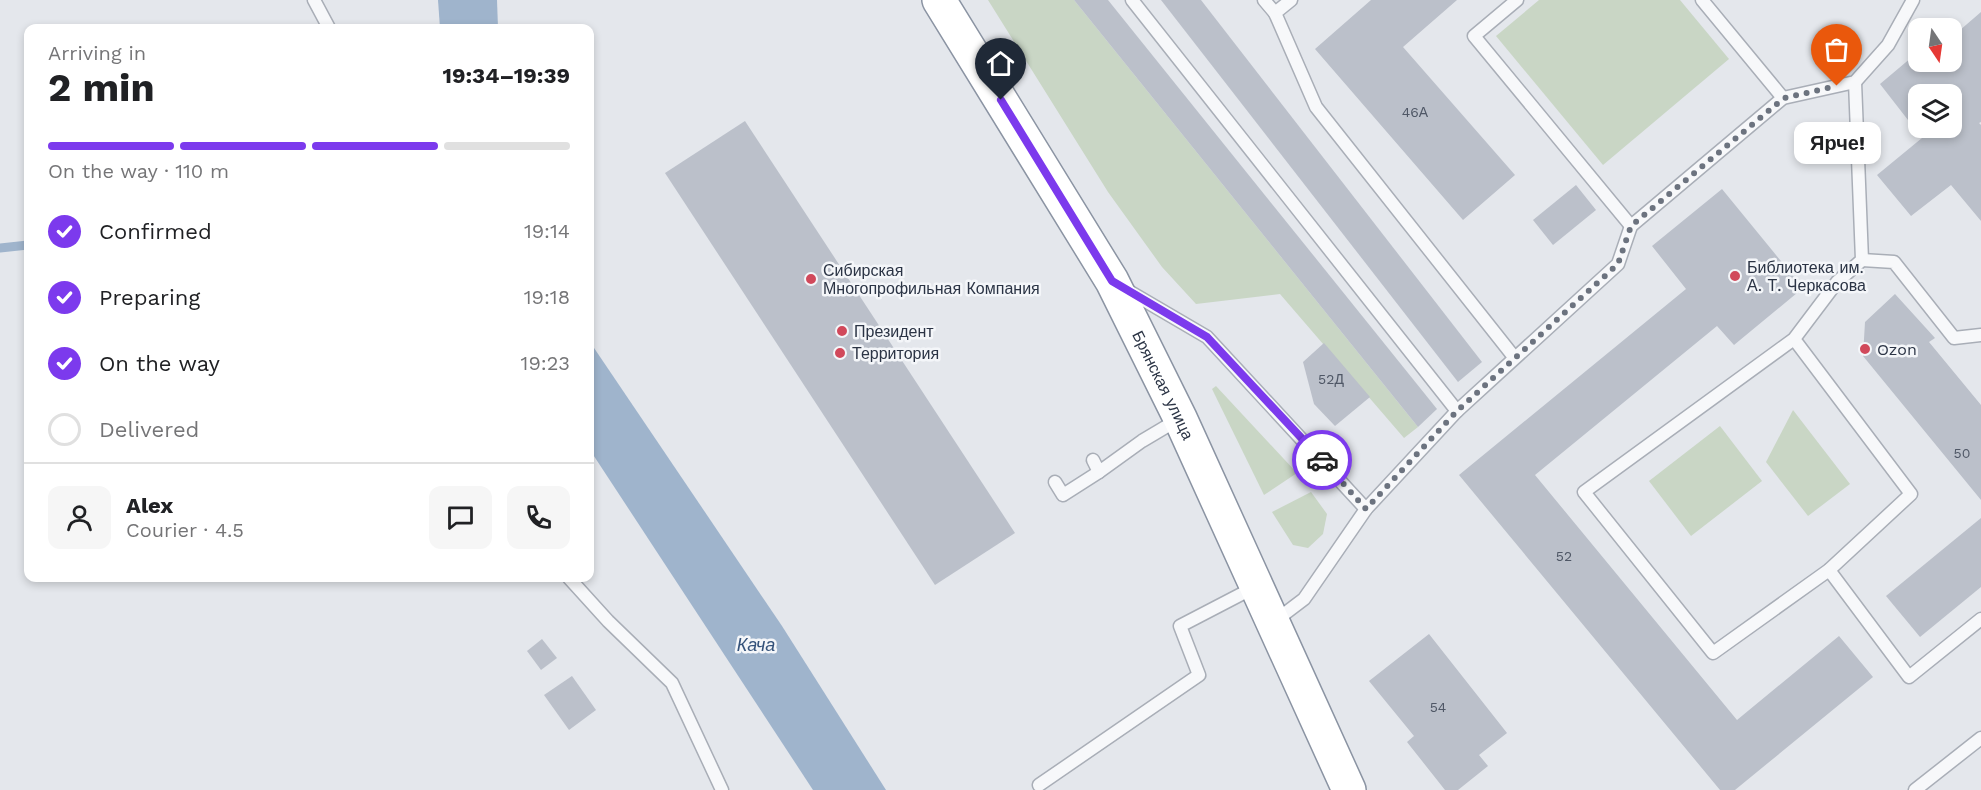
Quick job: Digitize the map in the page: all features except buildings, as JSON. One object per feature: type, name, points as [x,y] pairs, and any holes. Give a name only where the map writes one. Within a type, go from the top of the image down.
[{"type":"highway","name":"Брянская улица","points":[[939,0],[1112,281],[1180,418],[1349,790]]},
{"type":"lane","points":[[314,0],[327,24]]},
{"type":"lane","points":[[1132,0],[1457,411]]},
{"type":"lane","points":[[1264,0],[1275,13],[1316,107],[1514,357]]},
{"type":"lane","points":[[1275,13],[1291,0]]},
{"type":"lane","points":[[1516,0],[1474,36],[1631,226]]},
{"type":"lane","points":[[1702,0],[1784,98]]},
{"type":"lane","points":[[1272,623],[1304,599],[1366,509],[1457,411],[1618,264],[1631,226],[1784,98],[1855,82],[1888,45],[1913,0]]},
{"type":"lane","points":[[1855,82],[1862,260]]},
{"type":"lane","points":[[1794,339],[1911,494],[1829,570],[1713,653],[1584,492],[1794,339],[1837,282],[1862,260],[1894,262],[1954,338],[1981,335]]},
{"type":"lane","points":[[1112,281],[1207,337],[1366,509]]},
{"type":"lane","points":[[1055,482],[1063,495],[1180,418]]},
{"type":"lane","points":[[1093,460],[1099,472]]},
{"type":"lane","points":[[1829,570],[1909,677],[1981,619]]},
{"type":"lane","points":[[573,582],[608,621],[672,683],[722,790]]},
{"type":"lane","points":[[1039,785],[1199,675],[1180,626],[1256,586]]},
{"type":"lane","points":[[1915,790],[1979,744]]},
{"type":"green space","points":[[988,0],[1074,0],[1418,427],[1404,438],[1280,294],[1196,304],[1162,267],[1108,192]]},
{"type":"green space","points":[[1539,0],[1680,0],[1729,59],[1603,165],[1496,36]]},
{"type":"green space","points":[[1216,386],[1297,473],[1264,495],[1212,389]]},
{"type":"green space","points":[[1793,410],[1850,484],[1808,516],[1766,462]]},
{"type":"green space","points":[[1720,426],[1762,481],[1691,536],[1649,481]]},
{"type":"green space","points":[[1311,492],[1327,514],[1323,534],[1308,548],[1293,545],[1272,512]]},
{"type":"water","points":[[438,0],[497,0],[498,24],[440,24]]},
{"type":"water","name":"Кача","points":[[594,348],[782,626],[886,790],[813,790],[594,456]]},
{"type":"waterway","points":[[0,248],[24,245]]},
{"type":"way so far","points":[[1322,460],[1366,509],[1457,411],[1618,264],[1631,226],[1784,98],[1837,86]]},
{"type":"place","name":"Ярче!","points":[[1837,86]]},
{"type":"place","name":"Библиотека им. А. Т. Черкасова","points":[[1735,276]]},
{"type":"place","name":"Сибирская Многопрофильная Компания","points":[[811,279]]},
{"type":"place","name":"Президент","points":[[842,331]]},
{"type":"place","name":"Ozon","points":[[1865,349]]},
{"type":"place","name":"Территория","points":[[840,353]]},
{"type":"route","points":[[1001,100],[1112,281],[1207,337],[1322,460]]}]
